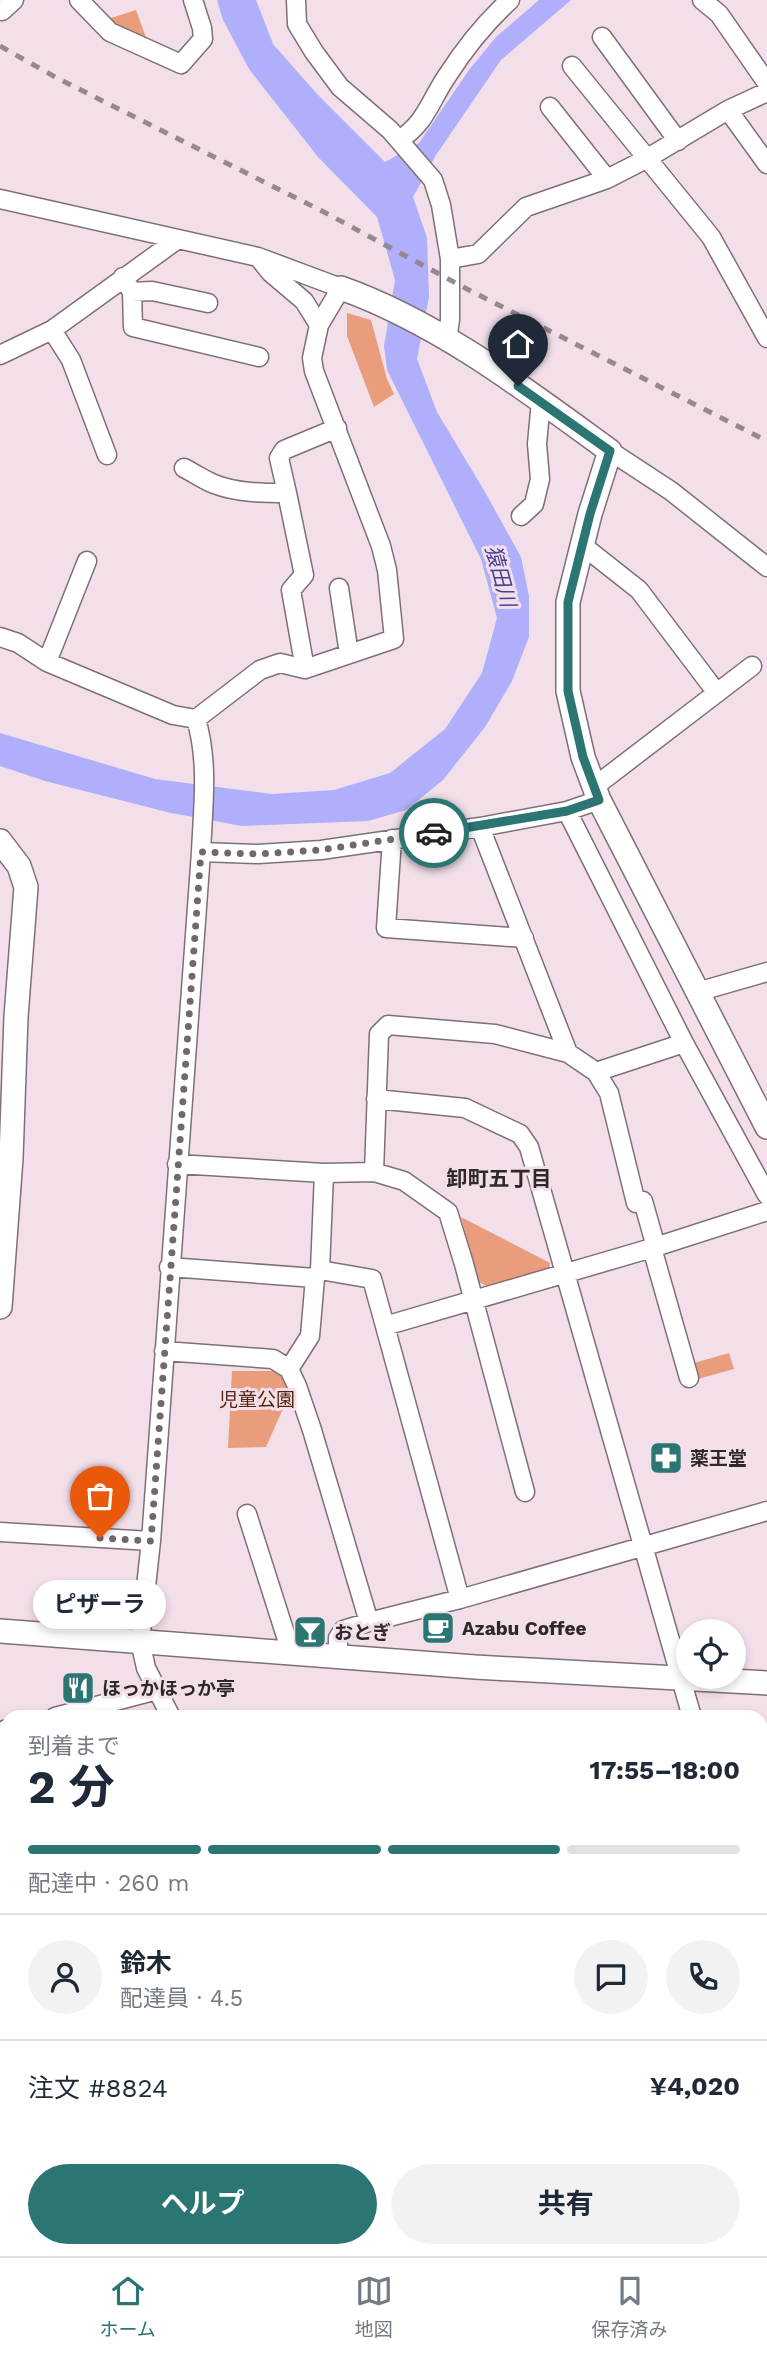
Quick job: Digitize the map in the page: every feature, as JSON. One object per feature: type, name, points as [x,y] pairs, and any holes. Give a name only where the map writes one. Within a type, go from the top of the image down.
[{"type":"street","points":[[79,0],[110,32],[181,64],[203,39],[193,0]]},
{"type":"street","points":[[296,0],[297,23],[340,87],[401,142],[433,180],[441,205],[450,259],[450,320],[440,335]]},
{"type":"street","points":[[401,142],[415,130],[447,76],[490,19],[510,0]]},
{"type":"street","points":[[702,0],[719,14],[767,83]]},
{"type":"street","points":[[602,37],[677,141]]},
{"type":"street","points":[[572,66],[711,237],[767,338]]},
{"type":"street","points":[[450,259],[478,254],[526,207],[607,178],[646,159],[728,110],[767,92]]},
{"type":"street","points":[[550,107],[607,178]]},
{"type":"street","points":[[728,110],[767,164]]},
{"type":"street","points":[[0,199],[258,257],[372,301],[440,335],[541,401],[671,491],[767,567]]},
{"type":"street","points":[[0,355],[52,330],[128,284],[178,239]]},
{"type":"street","points":[[258,257],[271,273],[304,301],[319,325]]},
{"type":"street","points":[[128,284],[208,303]]},
{"type":"street","points":[[128,284],[133,327],[259,356]]},
{"type":"street","points":[[0,636],[18,643],[47,662],[173,715],[196,719],[260,670],[280,663],[305,668],[394,639],[387,570],[381,546],[314,371],[312,358],[319,325],[341,288]]},
{"type":"street","points":[[52,330],[71,360],[107,455]]},
{"type":"street","points":[[521,516],[534,504],[540,478],[537,444],[541,401]]},
{"type":"street","points":[[305,668],[291,590],[304,575],[279,458],[284,450],[337,428]]},
{"type":"street","points":[[610,451],[568,602],[568,691],[583,757],[596,793],[697,992],[764,1115]]},
{"type":"street","points":[[184,468],[212,484],[258,493],[287,494]]},
{"type":"street","points":[[582,545],[639,590],[717,693]]},
{"type":"street","points":[[47,662],[87,561]]},
{"type":"street","points":[[339,588],[349,654]]},
{"type":"street","points":[[201,852],[258,854],[320,850],[480,827],[567,811],[596,793],[752,666]]},
{"type":"street","points":[[167,1710],[146,1668],[140,1641],[151,1541],[201,852],[205,768],[203,742],[196,719]]},
{"type":"street","points":[[567,811],[684,1043],[767,1195]]},
{"type":"street","points":[[480,827],[568,1053]]},
{"type":"street","points":[[392,839],[386,928],[524,938]]},
{"type":"street","points":[[0,841],[19,866],[26,887],[8,1017],[0,1307]]},
{"type":"street","points":[[697,992],[767,972]]},
{"type":"street","points":[[374,1172],[379,1034],[388,1025],[495,1034],[568,1053],[596,1072],[608,1093],[636,1203],[643,1201],[689,1378]]},
{"type":"street","points":[[596,1072],[684,1043]]},
{"type":"street","points":[[376,1100],[465,1108],[520,1134],[529,1147],[676,1662]]},
{"type":"street","points":[[177,1164],[324,1173],[374,1172],[404,1181],[448,1212],[525,1492]]},
{"type":"street","points":[[289,1369],[310,1336],[318,1274],[324,1173]]},
{"type":"street","points":[[385,1326],[767,1211]]},
{"type":"street","points":[[169,1267],[372,1279],[460,1599]]},
{"type":"street","points":[[164,1351],[273,1359],[289,1369],[316,1443],[369,1622]]},
{"type":"street","points":[[338,1656],[338,1638],[344,1630],[767,1511]]},
{"type":"street","points":[[247,1514],[291,1652]]},
{"type":"street","points":[[0,1532],[151,1541]]},
{"type":"street","points":[[0,1631],[475,1667],[676,1679]]},
{"type":"street","points":[[746,1682],[767,1683]]},
{"type":"street","points":[[684,1689],[690,1710]]},
{"type":"street","points":[[81,1710],[157,1690]]},
{"type":"green space","points":[[136,10],[147,40],[114,27],[108,19]]},
{"type":"green space","points":[[347,313],[371,320],[387,379],[394,394],[374,407],[347,336]]},
{"type":"green space","points":[[461,1217],[550,1263],[549,1270],[488,1287],[479,1282]]},
{"type":"green space","points":[[729,1353],[734,1369],[698,1379],[694,1363]]},
{"type":"green space","name":"児童公園","points":[[232,1371],[277,1371],[289,1378],[289,1395],[266,1447],[228,1448]]},
{"type":"water","name":"猿田川","points":[[217,0],[256,0],[273,44],[318,95],[385,162],[419,143],[469,70],[496,37],[539,0],[571,0],[501,60],[436,155],[413,197],[427,238],[429,297],[417,359],[437,412],[521,557],[529,596],[529,637],[512,681],[485,727],[443,780],[406,810],[368,821],[242,826],[171,813],[45,781],[0,766],[0,733],[155,779],[272,794],[334,790],[390,773],[445,729],[482,673],[497,618],[481,559],[387,370],[384,346],[395,280],[377,217],[318,157],[249,69],[223,20]]},
{"type":"railway","points":[[0,46],[57,78],[322,211],[467,289],[767,441]]},
{"type":"way so far","points":[[100,1538],[151,1541],[201,852],[258,854],[320,850],[434,833]]},
{"type":"place","name":"薬王堂","points":[[666,1458]]},
{"type":"place","name":"ピザーラ","points":[[100,1538]]},
{"type":"place","name":"Azabu Coffee","points":[[438,1628]]},
{"type":"place","name":"おとぎ","points":[[310,1632]]},
{"type":"place","name":"ほっかほっか亭","points":[[78,1688]]},
{"type":"district","name":"卸町五丁目","points":[[499,1178]]},
{"type":"route","points":[[434,833],[567,811],[599,800],[583,757],[568,691],[568,602],[590,514],[610,451],[518,386]]}]
